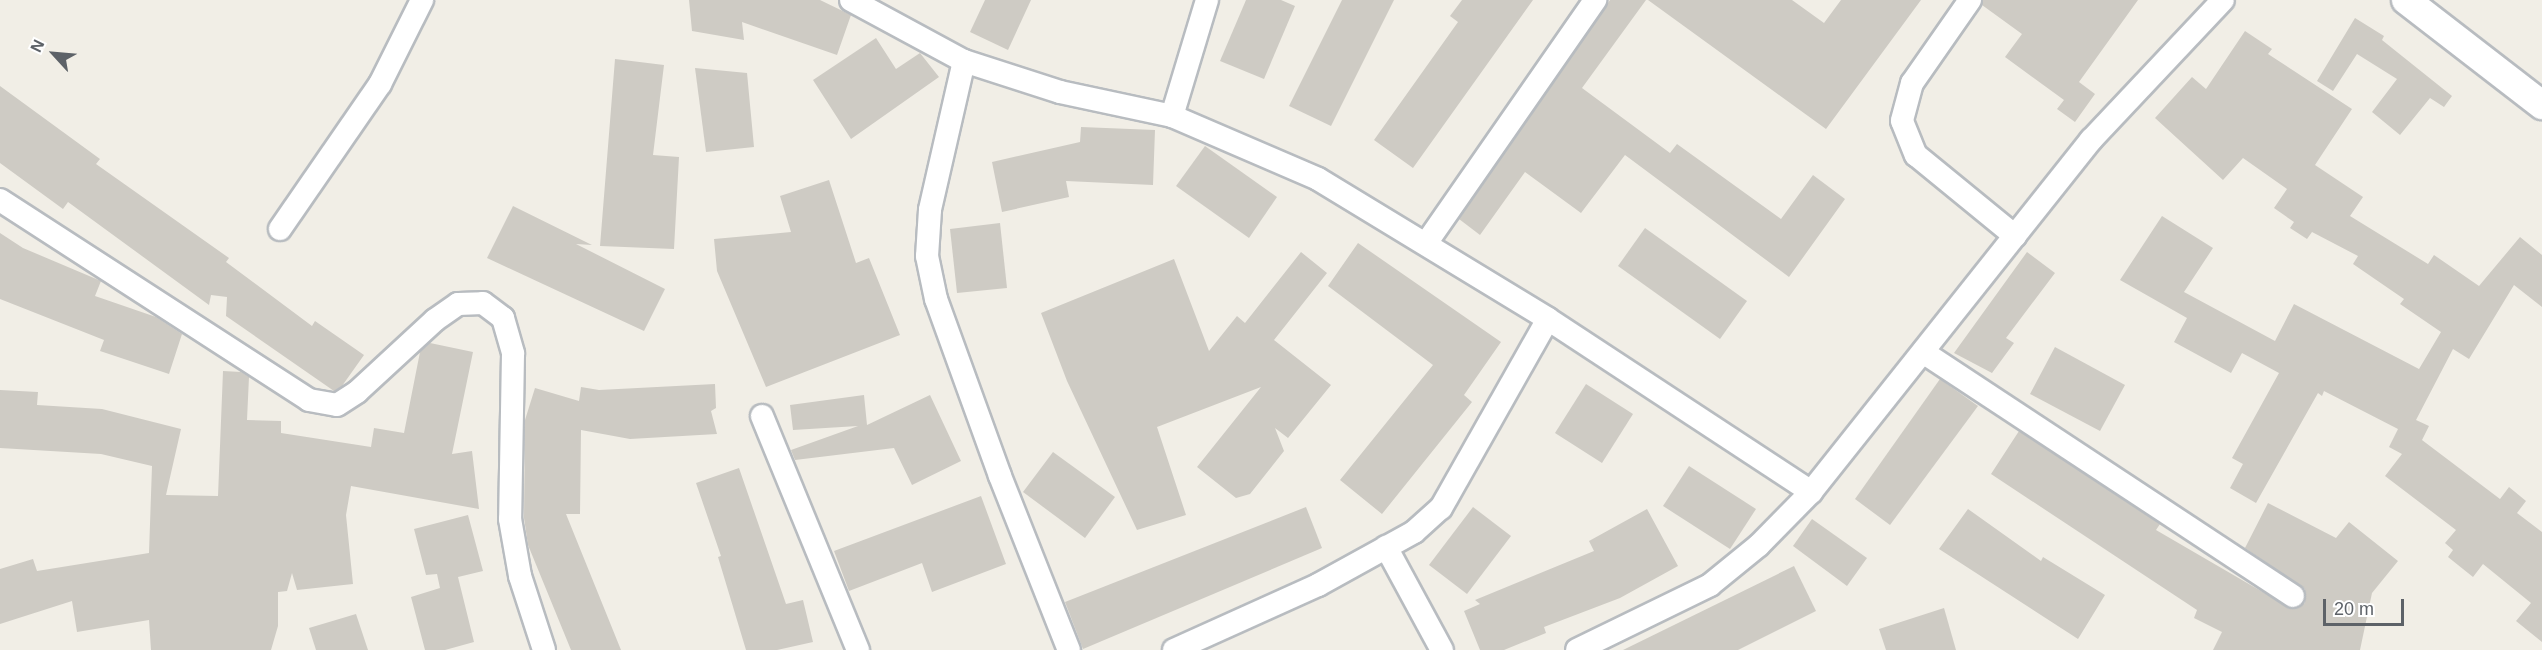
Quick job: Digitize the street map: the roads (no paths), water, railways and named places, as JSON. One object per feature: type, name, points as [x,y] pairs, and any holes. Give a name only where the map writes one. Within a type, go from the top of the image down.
[{"type":"street","points":[[280,229],[380,84],[422,0]]},
{"type":"street","points":[[851,0],[964,61],[1060,92],[1173,116],[1318,179],[1426,242],[1548,319],[1810,492]]},
{"type":"street","points":[[1173,116],[1207,0]]},
{"type":"street","points":[[1426,242],[1595,0]]},
{"type":"street","points":[[1970,0],[1912,83],[1902,121],[1916,155],[2015,236]]},
{"type":"street","points":[[1577,650],[1710,585],[1759,545],[1810,492],[2091,140],[2223,0]]},
{"type":"street","points":[[2406,0],[2542,105]]},
{"type":"street","points":[[964,61],[930,210],[927,256],[936,299],[988,442],[1070,650]]},
{"type":"street","points":[[0,200],[309,400],[337,405],[357,392],[435,320],[458,304],[483,303],[503,318],[513,354],[510,519],[520,576],[544,650]]},
{"type":"street","points":[[1174,650],[1318,585],[1414,531],[1441,508],[1548,319]]},
{"type":"street","points":[[1923,352],[2293,596]]},
{"type":"street","points":[[762,417],[858,650]]},
{"type":"street","points":[[1386,547],[1442,650]]}]
